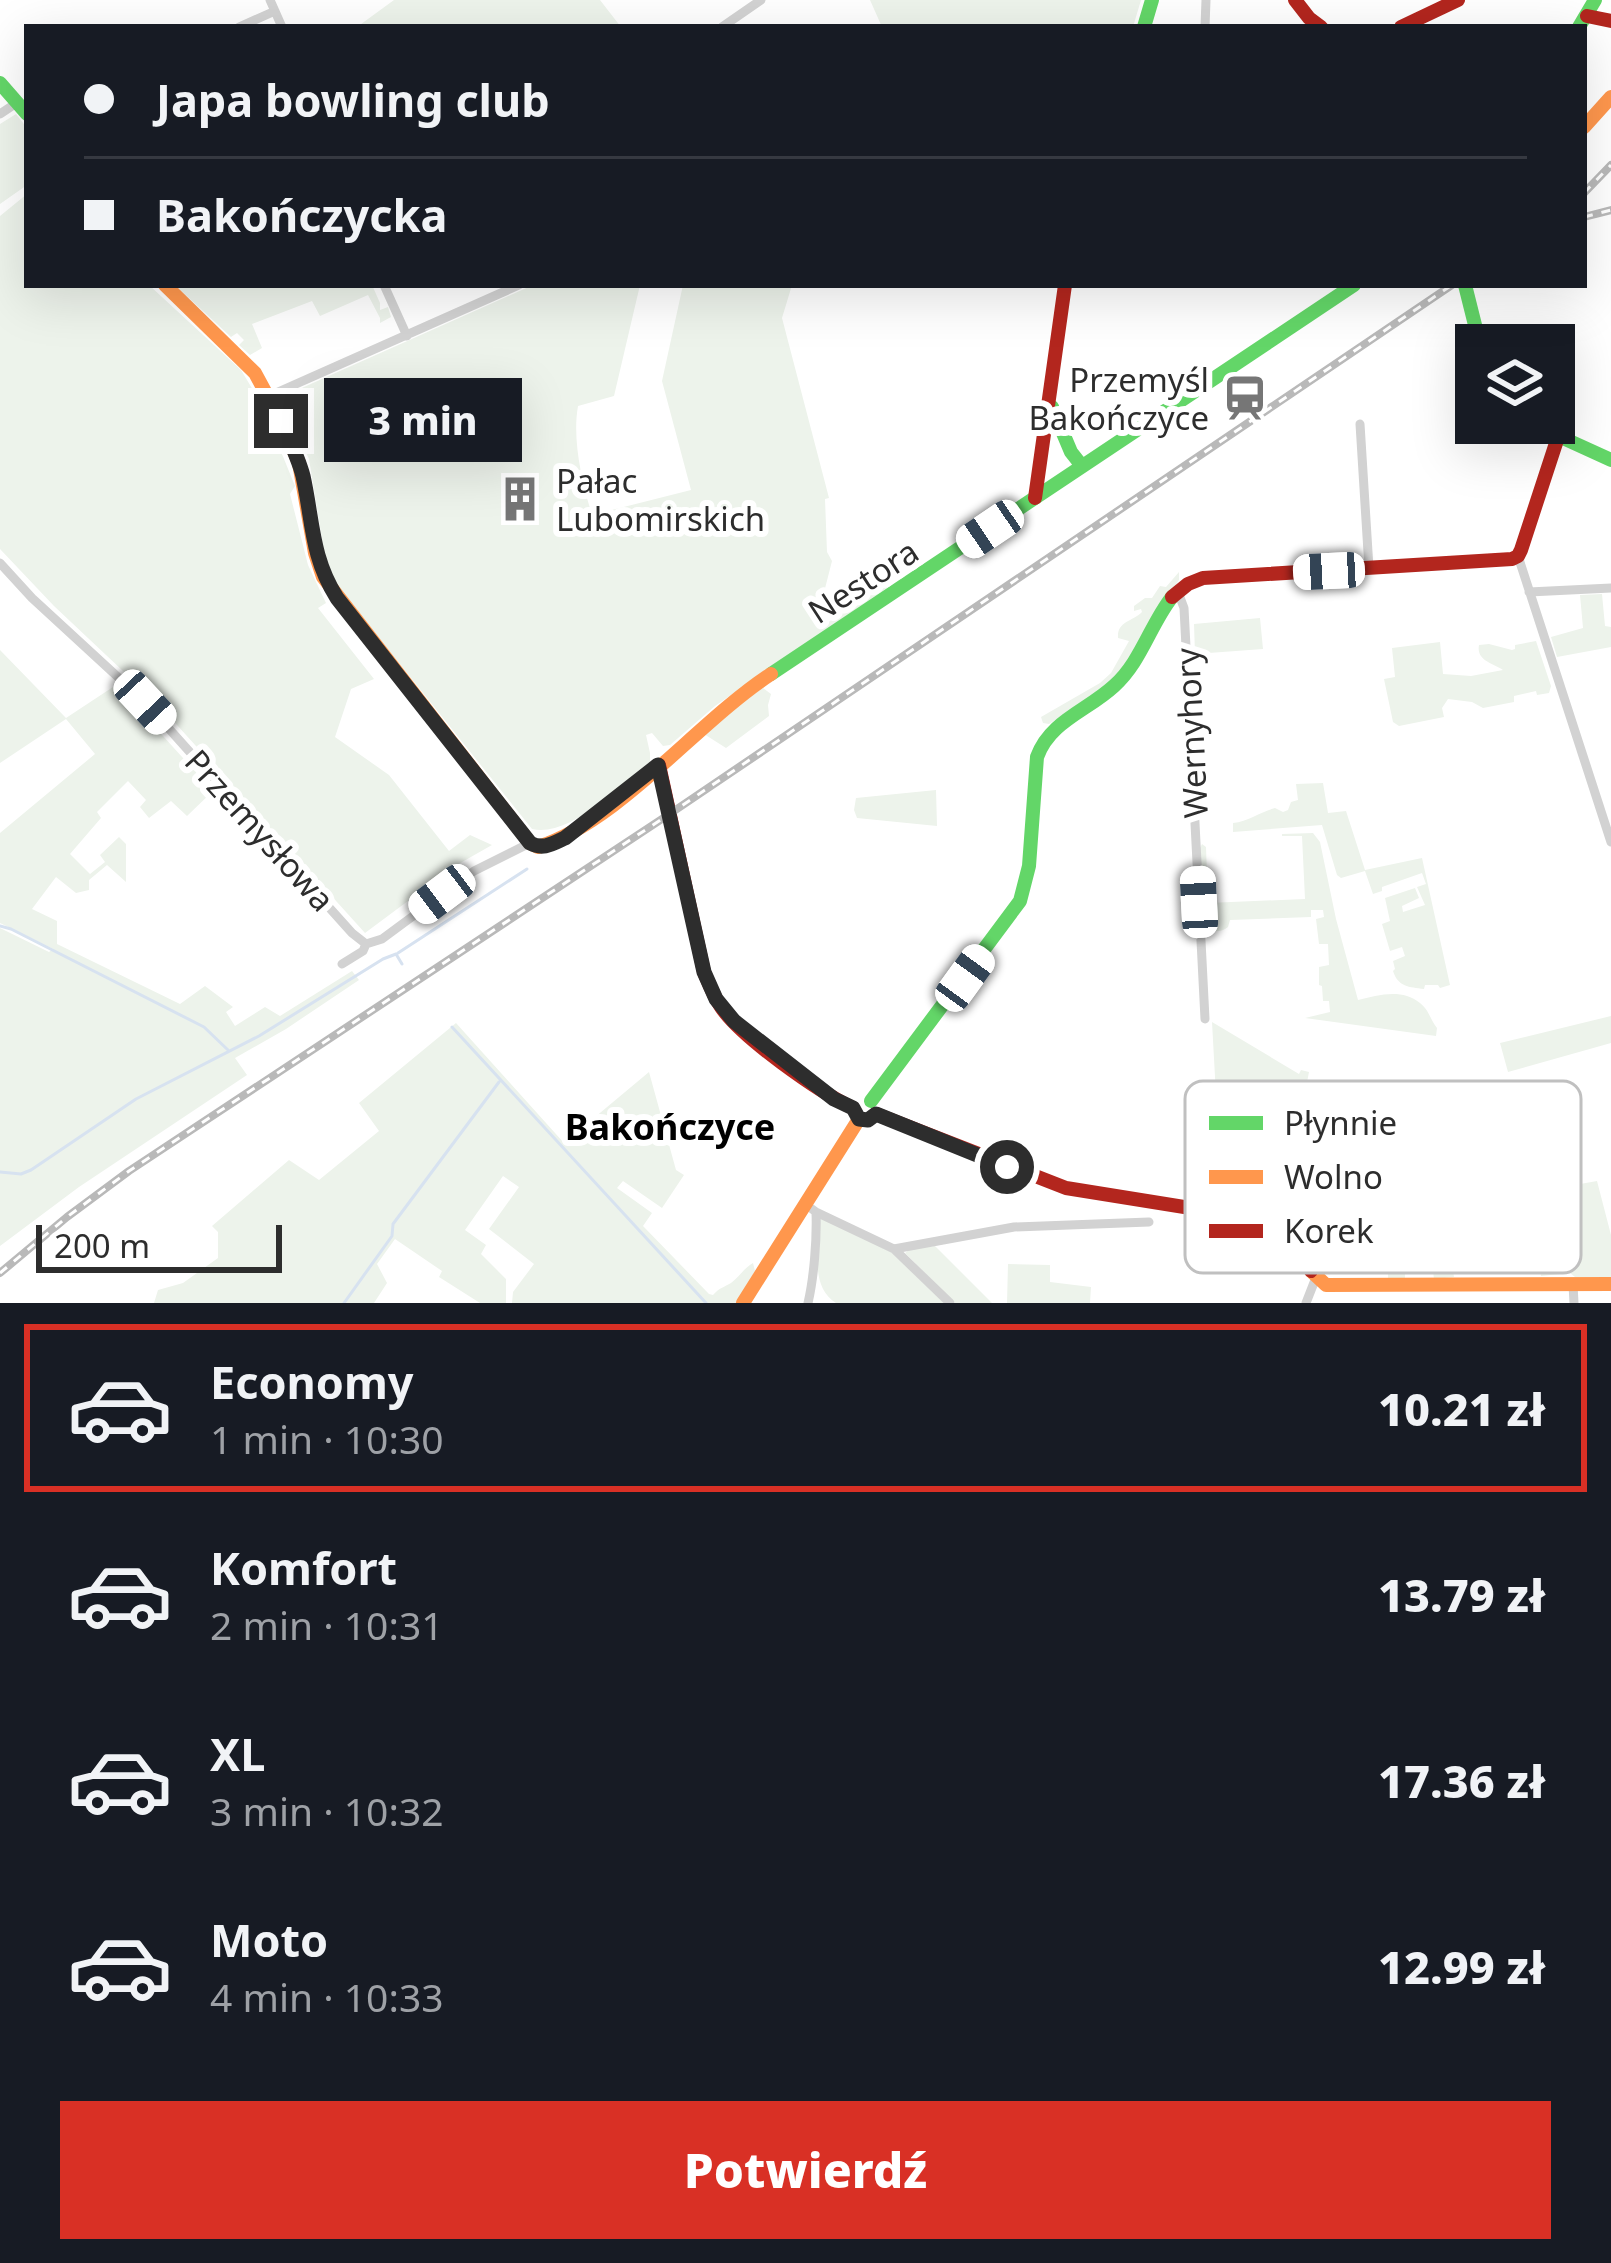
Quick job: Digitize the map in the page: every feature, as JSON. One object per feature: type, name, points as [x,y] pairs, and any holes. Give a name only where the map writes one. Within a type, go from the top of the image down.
[{"type":"street","points":[[726,24],[761,0]]},
{"type":"street","points":[[1295,0],[1317,24]]},
{"type":"street","points":[[1407,24],[1458,0]]},
{"type":"street","points":[[1595,0],[1583,21],[1611,21]]},
{"type":"street","points":[[244,24],[273,6]]},
{"type":"street","points":[[0,83],[22,108],[0,114]]},
{"type":"street","points":[[1587,124],[1611,97]]},
{"type":"street","points":[[168,288],[248,364],[269,396],[299,463],[323,577],[530,843],[475,871],[342,964]]},
{"type":"street","points":[[385,288],[407,336]]},
{"type":"street","points":[[269,396],[512,288]]},
{"type":"street","points":[[1035,498],[1065,288]]},
{"type":"street","name":"Nestora","points":[[530,843],[548,846],[565,838],[746,690],[1349,288]]},
{"type":"street","points":[[1466,288],[1475,324]]},
{"type":"street","points":[[1050,402],[1082,466]]},
{"type":"street","points":[[1360,424],[1369,568]]},
{"type":"street","points":[[1556,444],[1518,556],[1611,842]]},
{"type":"street","points":[[1573,444],[1611,460]]},
{"type":"street","points":[[1551,460],[1577,446]]},
{"type":"street","points":[[1043,460],[1050,472],[1068,477]]},
{"type":"street","points":[[658,765],[704,972],[716,999],[742,1028],[868,1120],[1021,901],[1042,741],[1125,675],[1178,592],[1192,580],[1203,578],[1518,556]]},
{"type":"street","name":"Przemysłowa","points":[[0,563],[145,702],[366,944]]},
{"type":"street","points":[[1529,592],[1611,587]]},
{"type":"street","name":"Wernyhory","points":[[1178,592],[1184,608],[1205,1019]]},
{"type":"street","points":[[874,1107],[1066,1188],[1185,1207]]},
{"type":"street","points":[[742,1303],[811,1208],[856,1114]]},
{"type":"street","points":[[811,1208],[894,1249],[950,1303]]},
{"type":"street","points":[[808,1303],[814,1279],[811,1208]]},
{"type":"street","points":[[894,1249],[1014,1227],[1149,1222]]},
{"type":"street","points":[[1312,1273],[1315,1280],[1337,1286],[1611,1284]]},
{"type":"street","points":[[1306,1303],[1315,1280]]},
{"type":"street","points":[[1573,1284],[1574,1303]]},
{"type":"shaded area","points":[[394,0],[600,0],[619,24],[361,24]]},
{"type":"shaded area","points":[[870,0],[1141,0],[1134,24],[881,24]]},
{"type":"shaded area","points":[[16,114],[24,124],[24,187],[0,204],[0,124]]},
{"type":"shaded area","points":[[24,196],[24,288],[152,288],[241,370],[262,405],[295,486],[290,494],[308,565],[326,603],[318,608],[374,679],[351,689],[335,737],[389,775],[449,851],[470,835],[492,845],[455,866],[365,933],[158,704],[0,549],[0,216]]},
{"type":"shaded area","points":[[178,288],[373,288],[380,310],[388,307],[391,317],[380,323],[368,295],[320,316],[312,301],[252,324],[262,348],[250,355],[239,345],[244,340],[237,333],[231,337]]},
{"type":"shaded area","points":[[526,288],[639,288],[614,396],[578,406],[577,447],[592,515],[691,490],[662,381],[682,288],[791,288],[782,318],[829,498],[825,499],[827,552],[832,561],[819,612],[827,623],[891,580],[891,585],[715,706],[670,745],[663,746],[652,733],[646,735],[650,763],[594,808],[562,826],[532,829],[334,582],[326,564],[309,459],[282,403],[286,395]]},
{"type":"shaded area","points":[[1179,572],[1179,580],[1127,664],[1102,689],[1049,724],[1043,723],[1041,717],[1111,673],[1129,641],[1118,638],[1120,628],[1142,612],[1134,611],[1134,606],[1152,598]]},
{"type":"shaded area","points":[[1602,594],[1611,647],[1557,657],[1551,637],[1583,628],[1580,595]]},
{"type":"shaded area","points":[[1260,618],[1263,649],[1195,654],[1194,624]]},
{"type":"shaded area","points":[[1536,641],[1551,686],[1549,693],[1514,696],[1514,702],[1483,708],[1448,699],[1442,708],[1444,717],[1399,726],[1393,722],[1384,679],[1395,677],[1392,648],[1440,642],[1443,674],[1471,676],[1503,670],[1483,658],[1479,645],[1512,650],[1515,645]]},
{"type":"shaded area","points":[[0,650],[66,718],[113,687],[213,791],[187,816],[171,801],[149,818],[140,807],[146,800],[128,781],[97,812],[101,818],[70,854],[90,874],[105,862],[100,855],[119,837],[126,844],[126,882],[107,865],[89,880],[89,890],[76,893],[56,877],[32,909],[57,921],[57,944],[180,1004],[205,986],[233,1007],[226,1012],[235,1026],[265,1007],[280,1016],[352,971],[359,980],[235,1058],[247,1075],[0,1246],[0,928],[49,952],[53,949],[0,923],[0,833],[95,754],[66,719],[0,763]]},
{"type":"shaded area","points":[[763,688],[771,694],[769,716],[726,748],[704,734],[735,707]]},
{"type":"shaded area","points":[[1323,783],[1328,813],[1346,811],[1365,870],[1422,858],[1450,985],[1409,987],[1393,971],[1393,961],[1405,956],[1402,947],[1390,951],[1382,924],[1390,921],[1385,898],[1415,888],[1419,898],[1402,906],[1403,912],[1425,905],[1417,887],[1426,884],[1422,873],[1373,894],[1365,871],[1337,875],[1322,825],[1233,832],[1233,823],[1275,808],[1288,810],[1298,800],[1296,784]]},
{"type":"shaded area","points":[[936,790],[937,826],[857,818],[854,810],[856,798]]},
{"type":"shaded area","points":[[1313,833],[1320,842],[1358,1000],[1390,994],[1413,998],[1437,1028],[1436,1036],[1305,1018],[1330,1012],[1319,985],[1319,967],[1329,965],[1328,944],[1319,944],[1316,919],[1324,917],[1323,910],[1311,910],[1311,917],[1230,920],[1219,931],[1204,925],[1202,844],[1206,847],[1208,903],[1305,899],[1302,836],[1282,834]]},
{"type":"shaded area","points":[[1611,1016],[1611,1043],[1508,1072],[1500,1043]]},
{"type":"shaded area","points":[[1212,1022],[1299,1074],[1309,1072],[1307,1081],[1215,1081]]},
{"type":"shaded area","points":[[456,1023],[564,1143],[649,1072],[676,1170],[684,1175],[662,1208],[623,1181],[617,1188],[652,1213],[643,1226],[709,1294],[731,1283],[753,1263],[755,1271],[737,1303],[512,1303],[513,1292],[534,1264],[489,1229],[519,1187],[503,1176],[465,1230],[486,1245],[481,1254],[506,1279],[506,1303],[480,1303],[439,1277],[442,1271],[395,1239],[377,1264],[387,1283],[374,1303],[154,1303],[158,1290],[183,1283],[218,1258],[218,1232],[212,1226],[289,1160],[319,1180],[379,1131],[359,1103]]},
{"type":"shaded area","points":[[1597,1181],[1611,1235],[1611,1278],[1570,1273],[1581,1273],[1581,1184]]},
{"type":"shaded area","points":[[820,1219],[891,1252],[944,1303],[836,1303],[819,1276]]},
{"type":"shaded area","points":[[935,1246],[992,1303],[955,1303],[905,1253]]},
{"type":"shaded area","points":[[1008,1264],[1050,1265],[1050,1282],[1091,1287],[1090,1303],[1007,1303]]},
{"type":"shaded area","points":[[1388,1273],[1405,1273],[1405,1279],[1388,1279]]},
{"type":"shaded area","points":[[1433,1273],[1453,1273],[1454,1277],[1434,1279]]},
{"type":"water","points":[[450,393],[473,418],[481,443],[481,451],[460,462],[432,450],[411,417],[428,401]]},
{"type":"waterway","points":[[398,953],[527,869]]},
{"type":"waterway","points":[[0,926],[204,1027],[228,1050]]},
{"type":"waterway","points":[[0,1172],[31,1170],[136,1099],[259,1036],[383,959],[396,954],[402,964]]},
{"type":"waterway","points":[[452,1027],[706,1303]]},
{"type":"waterway","points":[[344,1303],[392,1236],[393,1224],[499,1082]]},
{"type":"railway","points":[[1587,190],[1611,165]]},
{"type":"railway","points":[[1587,216],[1611,210]]},
{"type":"railway","points":[[0,1273],[129,1171],[671,813],[1448,288]]},
{"type":"traffic: fast","points":[[1145,24],[1152,0]]},
{"type":"traffic: fast","points":[[1581,24],[1595,0]]},
{"type":"traffic: fast","points":[[0,83],[24,111]]},
{"type":"traffic: fast","points":[[771,674],[1350,288]]},
{"type":"traffic: fast","points":[[1466,288],[1475,324]]},
{"type":"traffic: fast","points":[[1052,407],[1082,466]]},
{"type":"traffic: fast","points":[[1575,444],[1611,460]]},
{"type":"traffic: fast","points":[[871,1101],[1020,901],[1029,866],[1037,757],[1043,745],[1060,725],[1123,676],[1172,597]]},
{"type":"traffic: slow","points":[[1587,124],[1611,97]]},
{"type":"traffic: slow","points":[[168,288],[255,373],[281,421],[299,463],[323,577],[530,843],[538,847],[599,815],[771,674]]},
{"type":"traffic: slow","points":[[743,1303],[859,1119]]},
{"type":"traffic: slow","points":[[1313,1273],[1326,1285],[1611,1284]]},
{"type":"traffic: jam","points":[[1295,0],[1317,24]]},
{"type":"traffic: jam","points":[[1407,24],[1458,0]]},
{"type":"traffic: jam","points":[[1587,16],[1611,21]]},
{"type":"traffic: jam","points":[[1035,498],[1065,288]]},
{"type":"traffic: jam","points":[[1172,597],[1203,578],[1512,559],[1521,550],[1556,444]]},
{"type":"traffic: jam","points":[[659,765],[704,972],[716,999],[731,1020],[763,1048],[853,1108]]},
{"type":"traffic: jam","points":[[876,1114],[1066,1188],[1185,1207]]},
{"type":"place","name":"Przemyśl Bakończyce","points":[[1245,398]]},
{"type":"place","name":"Pałac Lubomirskich","points":[[520,499]]},
{"type":"district","name":"Bakończyce","points":[[670,1126]]},
{"type":"route","points":[[281,421],[302,475],[323,577],[530,843],[548,846],[565,838],[658,765],[704,972],[726,1014],[827,1094],[853,1108],[862,1121],[876,1114],[1007,1167]]}]
